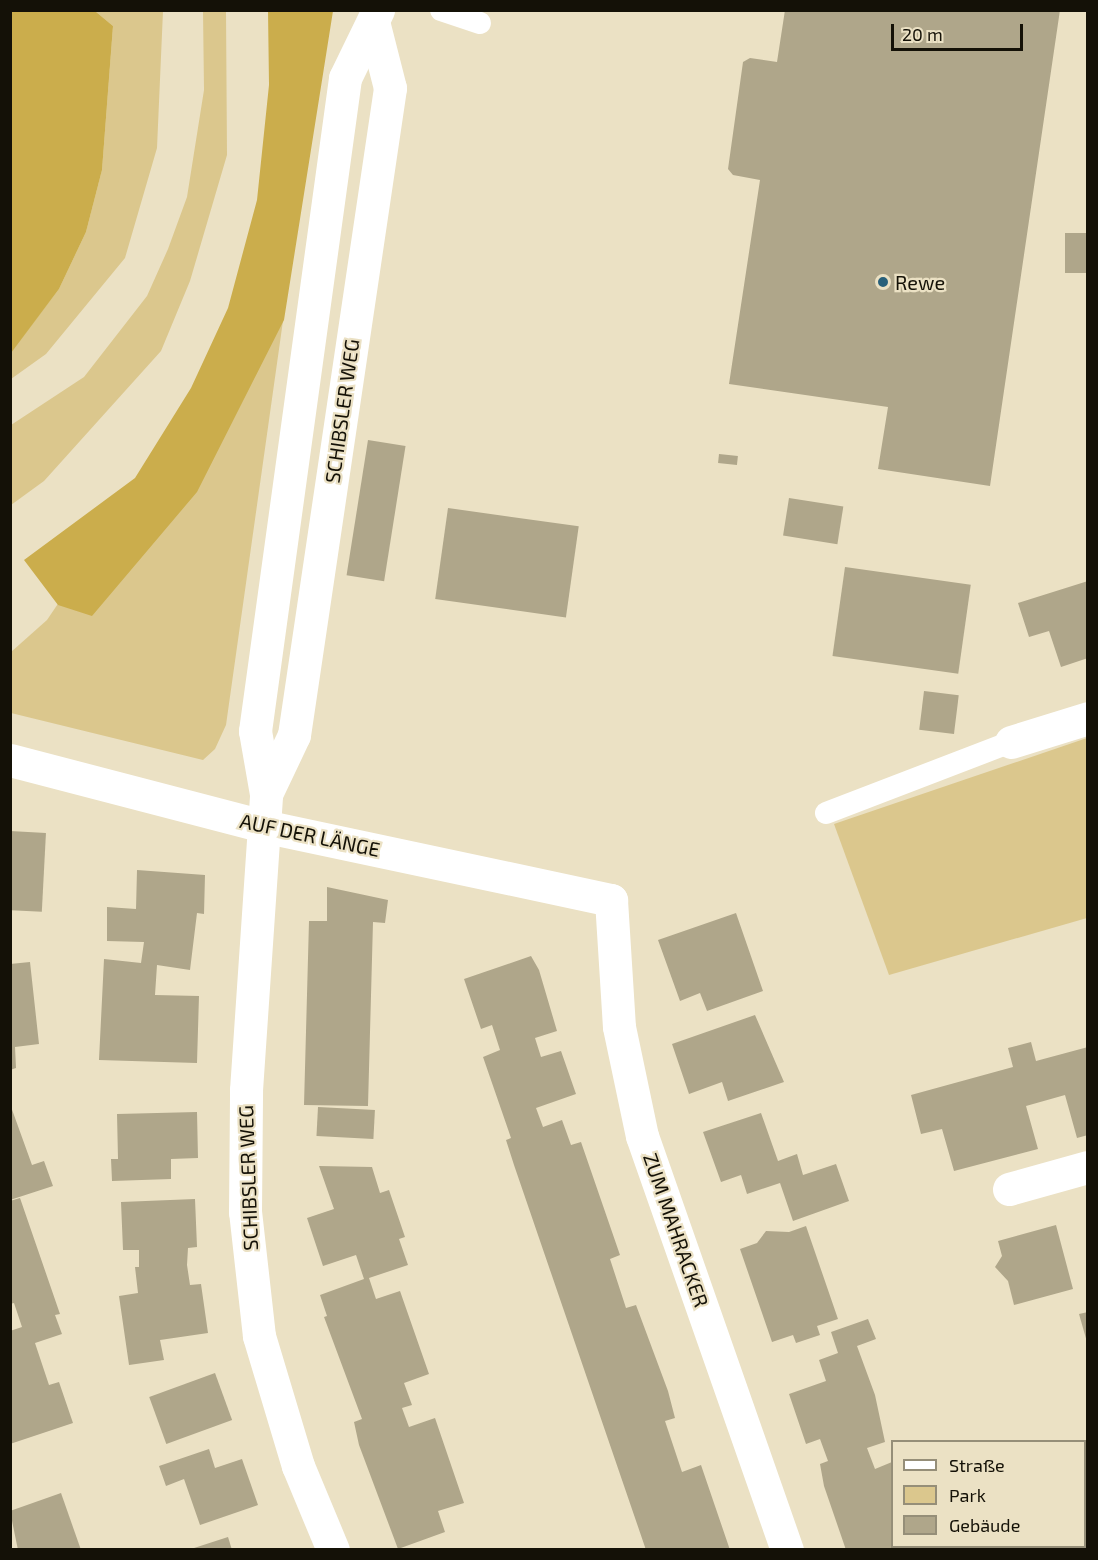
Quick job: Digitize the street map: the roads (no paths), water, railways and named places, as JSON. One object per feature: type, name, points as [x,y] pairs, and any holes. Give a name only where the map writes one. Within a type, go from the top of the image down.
[{"type":"street","name":"SCHIBSLER WEG","points":[[266,794],[294,735],[390,88],[376,18]]},
{"type":"street","name":"SCHIBSLER WEG","points":[[333,1550],[298,1466],[259,1336],[245,1212],[246,1090],[266,794],[255,731],[316,265],[345,78],[376,18]]},
{"type":"street","points":[[1011,742],[1088,718]]},
{"type":"street","name":"AUF DER LÄNGE","points":[[10,760],[263,826],[611,900]]},
{"type":"street","name":"ZUM MAHRACKER","points":[[611,900],[619,1027],[642,1136],[787,1550]]},
{"type":"street","points":[[1009,1189],[1088,1167]]},
{"type":"lane","points":[[441,10],[480,23]]},
{"type":"lane","points":[[826,813],[1011,742]]},
{"type":"place","name":"Rewe","points":[[883,282]]}]
